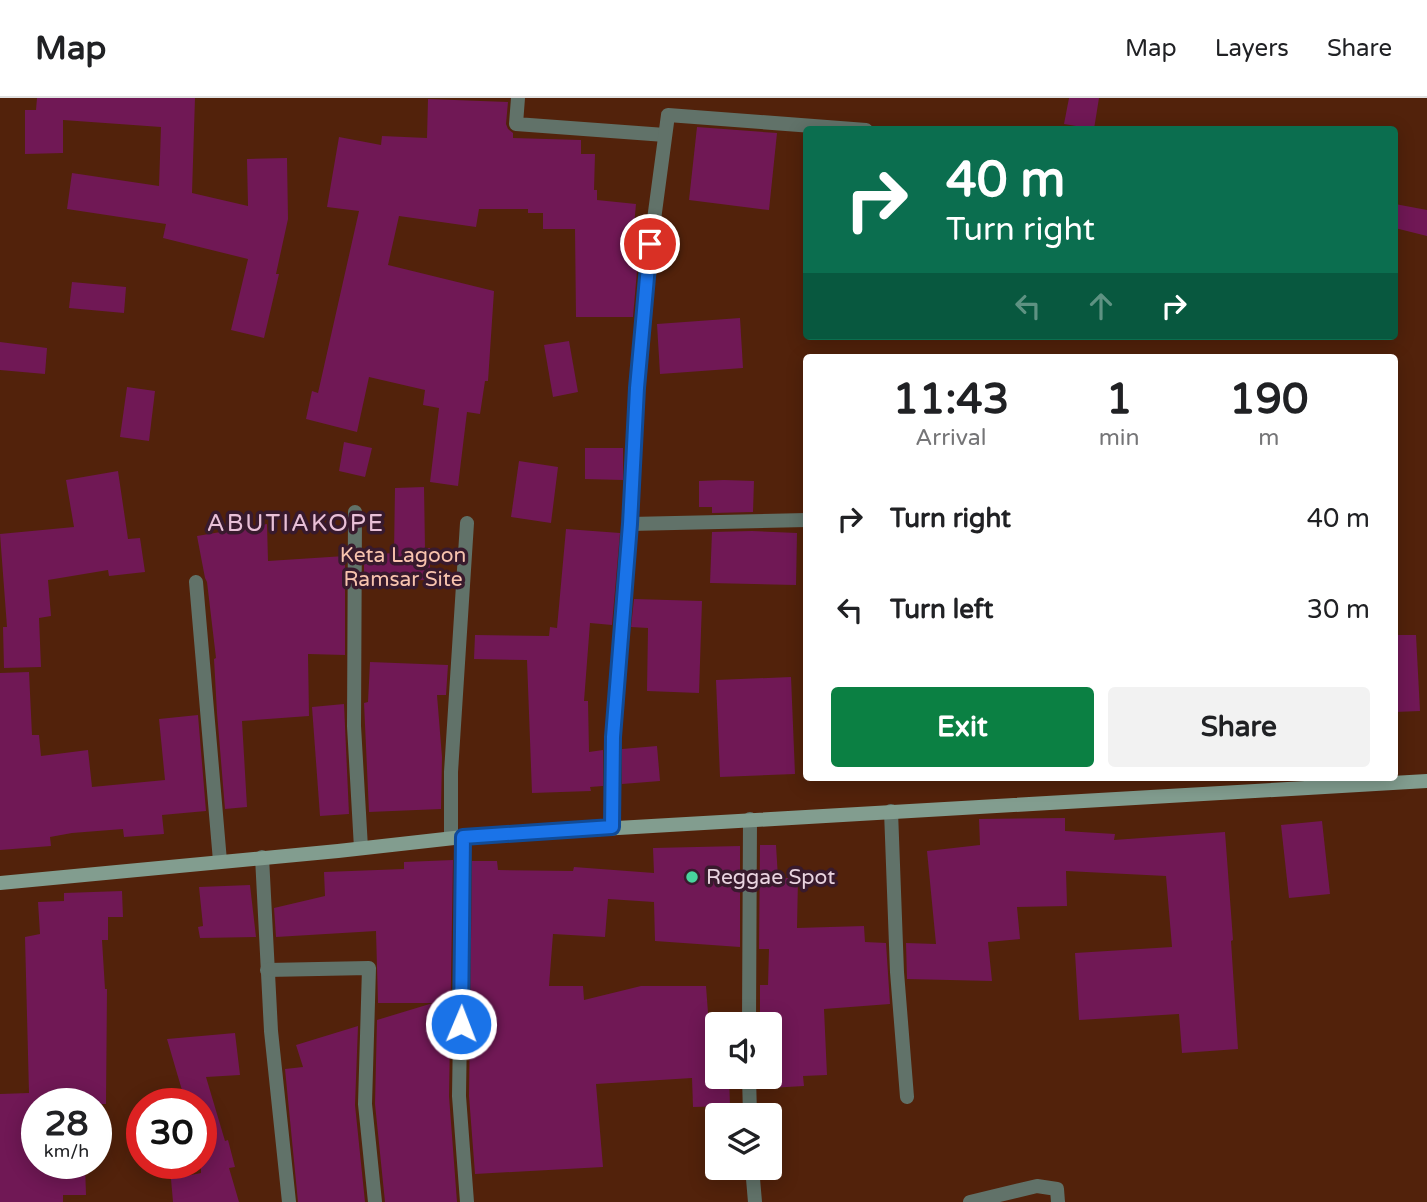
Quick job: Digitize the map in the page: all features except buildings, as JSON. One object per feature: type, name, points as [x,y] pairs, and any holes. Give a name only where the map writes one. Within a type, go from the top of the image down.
[{"type":"main road","points":[[0,883],[457,837],[1427,780]]},
{"type":"street","points":[[518,98],[516,124],[665,135]]},
{"type":"street","points":[[612,827],[613,737],[630,524],[637,388],[647,272],[668,115],[813,126]]},
{"type":"street","points":[[355,512],[354,726],[362,848]]},
{"type":"street","points":[[630,524],[803,520]]},
{"type":"street","points":[[467,523],[451,772],[457,837],[459,1096],[467,1202]]},
{"type":"street","points":[[196,582],[220,861]]},
{"type":"street","points":[[891,811],[897,972],[907,1097]]},
{"type":"street","points":[[749,1012],[750,819]]},
{"type":"street","points":[[262,857],[267,970],[289,1202]]},
{"type":"street","points":[[267,970],[369,968],[365,1104],[375,1202]]},
{"type":"street","points":[[753,1180],[755,1202]]},
{"type":"street","points":[[970,1202],[1037,1186],[1057,1189],[1058,1202]]},
{"type":"green space","name":"Keta Lagoon Ramsar Site","points":[[0,98],[1427,98],[1427,1202],[0,1202]]},
{"type":"place","name":"Reggae Spot","points":[[692,877]]},
{"type":"district","name":"ABUTIAKOPE","points":[[296,523]]},
{"type":"route","points":[[461,1024],[463,837],[612,827],[613,737],[630,524],[637,388],[650,244]]}]
